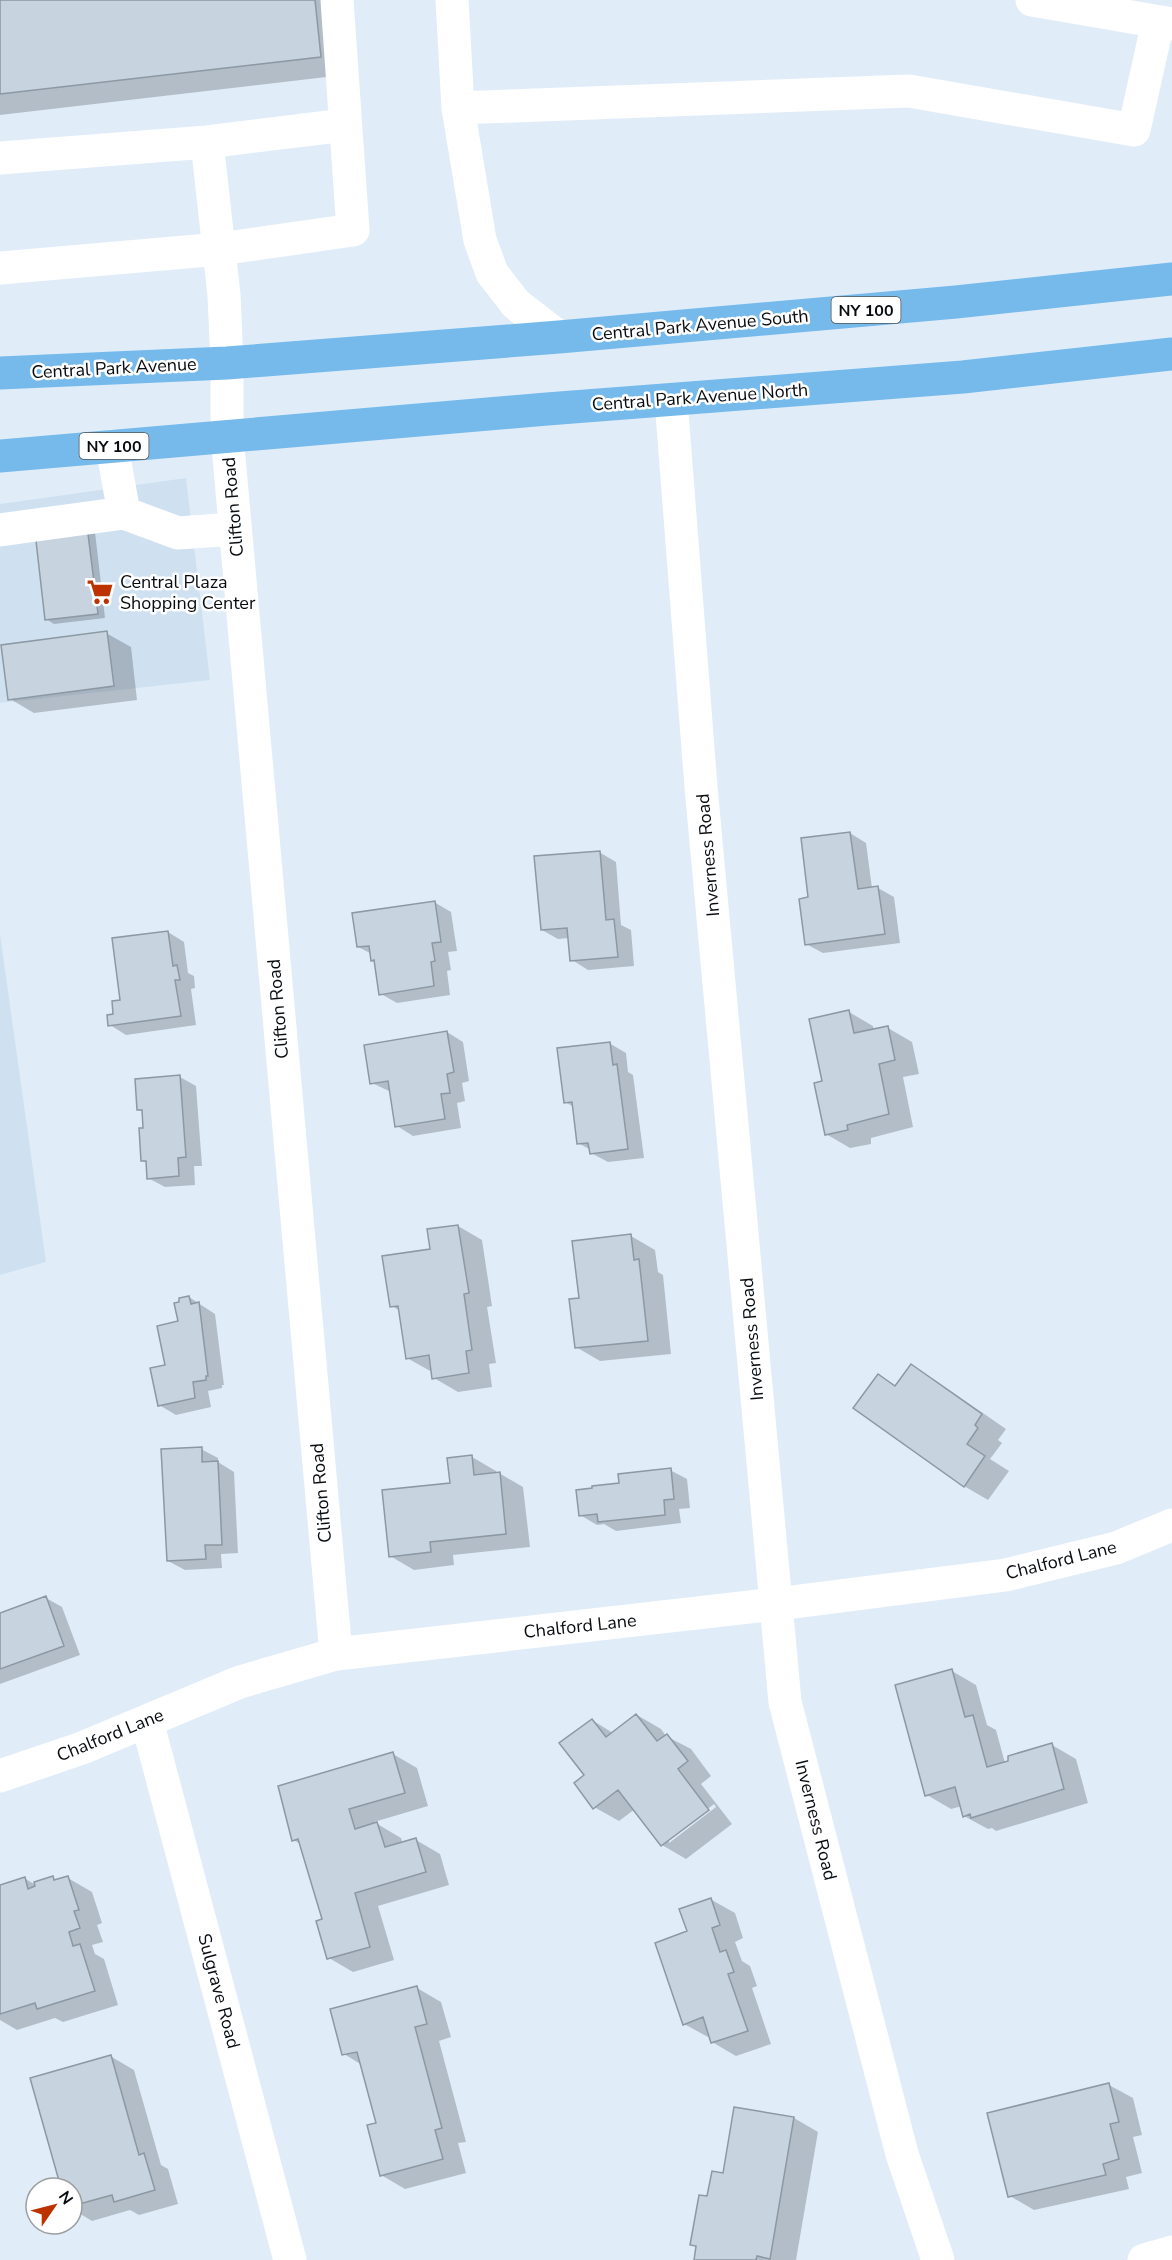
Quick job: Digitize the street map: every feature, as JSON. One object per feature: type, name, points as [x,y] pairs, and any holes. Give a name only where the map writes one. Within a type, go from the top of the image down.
[{"type":"main road","name":"Central Park Avenue South","points":[[227,363],[956,302],[1172,279]]},
{"type":"main road","name":"Central Park Avenue North","points":[[227,435],[963,377],[1172,354]]},
{"type":"main road","name":"Central Park Avenue","points":[[0,374],[227,363]]},
{"type":"main road","name":"NY 100","points":[[0,456],[227,435]]},
{"type":"street","points":[[0,268],[220,249],[353,231],[337,0]]},
{"type":"street","points":[[452,0],[458,108],[480,240],[492,273],[516,304],[559,337]]},
{"type":"street","points":[[458,108],[909,91],[1134,130],[1165,23],[1032,0]]},
{"type":"street","points":[[0,158],[207,142],[345,125]]},
{"type":"street","name":"Clifton Road","points":[[207,142],[220,249],[227,363],[227,435],[235,529],[336,1654]]},
{"type":"street","name":"Inverness Road","points":[[671,400],[701,787],[785,1702],[902,2154],[938,2260]]},
{"type":"street","points":[[112,446],[124,513]]},
{"type":"street","points":[[0,530],[124,513],[178,533],[235,529]]},
{"type":"street","name":"Chalford Lane","points":[[0,1776],[82,1748],[240,1682],[336,1654],[777,1604],[1006,1575],[1116,1548],[1172,1525]]},
{"type":"street","name":"Sulgrave Road","points":[[147,1721],[290,2260]]},
{"type":"street","points":[[1144,2260],[1172,2252]]},
{"type":"shaded area","name":"Central Plaza Shopping Center","points":[[186,478],[210,680],[0,703],[0,504]]},
{"type":"shaded area","points":[[0,934],[46,1262],[0,1275]]},
{"type":"building","points":[[0,0],[315,0],[321,57],[0,94]]},
{"type":"building","points":[[87,526],[98,614],[45,620],[35,532]]},
{"type":"building","points":[[107,631],[114,686],[8,700],[1,645]]},
{"type":"building","points":[[850,832],[858,889],[878,886],[885,934],[805,945],[799,899],[808,897],[801,838]]},
{"type":"building","points":[[600,851],[606,920],[614,919],[618,957],[570,961],[567,928],[541,930],[534,856]]},
{"type":"building","points":[[435,901],[441,942],[432,943],[435,961],[431,962],[434,986],[379,995],[374,960],[371,961],[369,946],[357,947],[352,913]]},
{"type":"building","points":[[168,931],[173,966],[177,965],[180,980],[175,980],[181,1016],[108,1026],[107,1015],[113,1014],[112,1001],[120,1000],[112,938]]},
{"type":"building","points":[[849,1010],[854,1033],[888,1026],[895,1060],[879,1064],[889,1114],[847,1125],[848,1130],[825,1135],[814,1083],[822,1081],[809,1019]]},
{"type":"building","points":[[447,1031],[454,1072],[447,1074],[450,1093],[441,1094],[445,1119],[395,1127],[388,1081],[370,1084],[364,1045]]},
{"type":"building","points":[[610,1042],[613,1065],[617,1064],[628,1149],[590,1154],[588,1143],[577,1144],[572,1102],[564,1103],[557,1048]]},
{"type":"building","points":[[180,1075],[186,1157],[178,1158],[179,1176],[147,1179],[146,1161],[141,1161],[139,1128],[143,1128],[142,1110],[137,1110],[135,1079]]},
{"type":"building","points":[[458,1225],[469,1293],[464,1294],[472,1350],[466,1351],[469,1373],[432,1379],[429,1355],[406,1359],[398,1306],[390,1307],[382,1256],[430,1249],[427,1229]]},
{"type":"building","points":[[631,1234],[634,1260],[639,1259],[648,1341],[575,1348],[569,1299],[579,1298],[572,1241]]},
{"type":"building","points":[[189,1296],[191,1304],[199,1302],[208,1376],[206,1380],[193,1382],[195,1398],[158,1406],[150,1368],[165,1365],[157,1326],[178,1321],[174,1303],[179,1302],[179,1298]]},
{"type":"building","points":[[911,1364],[982,1414],[975,1425],[978,1428],[967,1444],[985,1456],[964,1487],[853,1408],[878,1374],[895,1386]]},
{"type":"building","points":[[202,1447],[202,1462],[218,1461],[222,1545],[205,1545],[206,1559],[167,1561],[161,1449]]},
{"type":"building","points":[[472,1455],[474,1475],[500,1472],[506,1534],[430,1542],[431,1552],[389,1557],[382,1490],[450,1483],[447,1458]]},
{"type":"building","points":[[671,1468],[674,1499],[664,1500],[665,1515],[598,1522],[597,1514],[579,1516],[576,1490],[619,1483],[618,1474]]},
{"type":"building","points":[[46,1596],[64,1646],[0,1669],[0,1613]]},
{"type":"building","points":[[952,1669],[965,1717],[973,1715],[987,1767],[1008,1761],[1008,1756],[1052,1743],[1064,1789],[971,1818],[970,1814],[963,1817],[955,1787],[925,1796],[895,1685]]},
{"type":"building","points":[[636,1714],[657,1741],[667,1734],[688,1761],[678,1769],[709,1810],[661,1846],[618,1790],[593,1809],[574,1783],[584,1775],[559,1743],[592,1719],[606,1737]]},
{"type":"building","points":[[393,1752],[405,1793],[349,1809],[355,1829],[377,1822],[385,1847],[416,1838],[426,1872],[355,1893],[370,1947],[327,1959],[316,1921],[322,1919],[298,1839],[292,1841],[278,1786]]},
{"type":"building","points":[[53,1876],[54,1880],[68,1876],[79,1910],[74,1911],[80,1928],[69,1932],[73,1946],[80,1944],[95,1991],[37,2009],[35,2003],[0,2014],[0,1885],[25,1877],[28,1889],[35,1886],[34,1882]]},
{"type":"building","points":[[711,1898],[720,1925],[712,1928],[720,1952],[726,1950],[734,1972],[728,1974],[748,2031],[711,2043],[703,2017],[683,2025],[655,1943],[687,1931],[679,1909]]},
{"type":"building","points":[[417,1986],[427,2024],[415,2027],[442,2128],[435,2130],[443,2159],[380,2176],[367,2125],[376,2123],[357,2052],[342,2055],[330,2009]]},
{"type":"building","points":[[111,2055],[139,2155],[144,2153],[155,2190],[114,2202],[112,2195],[84,2203],[84,2176],[58,2176],[30,2078]]},
{"type":"building","points":[[1109,2083],[1119,2122],[1110,2124],[1119,2159],[1103,2164],[1106,2175],[1008,2197],[987,2113]]},
{"type":"building","points":[[734,2107],[794,2117],[770,2259],[757,2256],[756,2260],[694,2260],[696,2246],[690,2245],[699,2195],[707,2196],[712,2171],[723,2173]]},
{"type":"place","name":"Central Plaza Shopping Center","points":[[100,592]]}]
